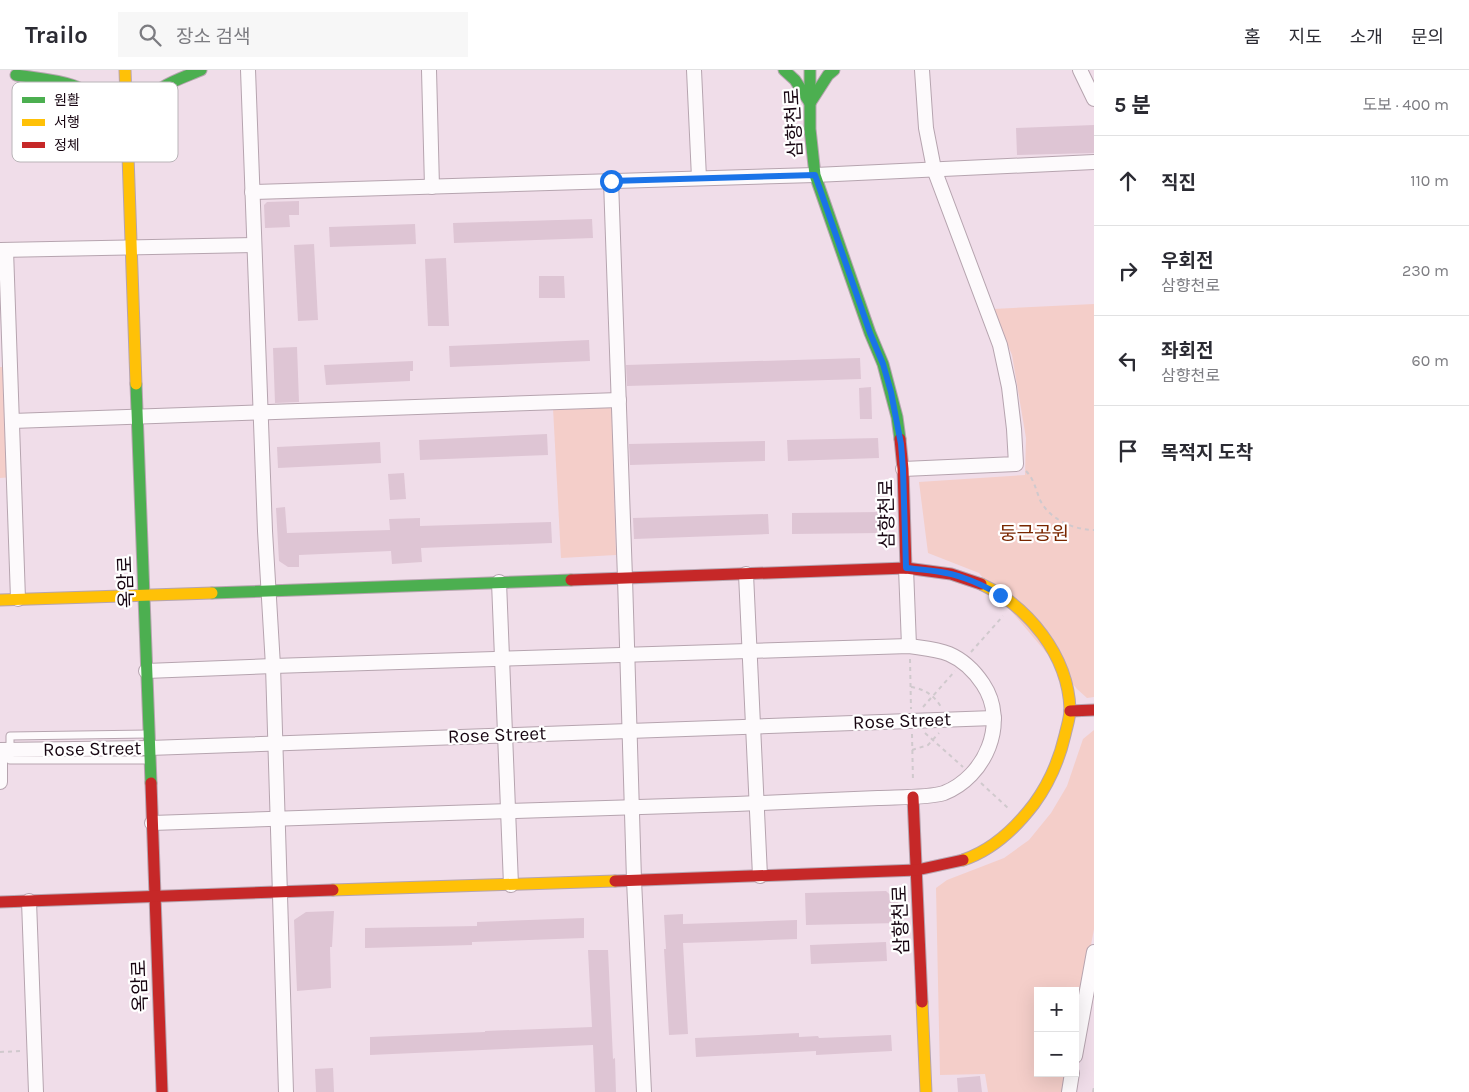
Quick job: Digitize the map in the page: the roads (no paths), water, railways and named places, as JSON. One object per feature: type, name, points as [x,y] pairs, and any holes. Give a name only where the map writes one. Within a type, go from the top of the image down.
[{"type":"street","points":[[3,76],[38,70]]},
{"type":"street","points":[[173,82],[201,70]]},
{"type":"street","points":[[248,70],[260,412],[273,666],[286,1092]]},
{"type":"street","points":[[428,70],[432,187]]},
{"type":"street","points":[[694,70],[699,178]]},
{"type":"street","points":[[784,70],[795,80],[810,103],[824,80],[834,70]]},
{"type":"street","name":"삼향천로","points":[[810,70],[810,129],[815,175],[886,374],[898,426],[903,469],[906,568],[946,573],[964,578],[986,587],[1013,604],[1025,614],[1041,633],[1055,655],[1064,673],[1069,697],[1070,711],[1063,745],[1054,773],[1022,820],[1004,837],[985,850],[942,865],[916,870],[926,1092]]},
{"type":"street","points":[[903,469],[1016,464],[1010,396],[1000,345],[934,169],[926,128],[922,70]]},
{"type":"street","points":[[1080,70],[1094,99]]},
{"type":"street","points":[[16,75],[57,82]]},
{"type":"street","points":[[125,162],[128,171]]},
{"type":"street","name":"옥암로","points":[[128,162],[162,1092]]},
{"type":"street","points":[[128,171],[130,162]]},
{"type":"street","points":[[252,192],[815,175],[1094,162]]},
{"type":"street","points":[[611,181],[631,807],[644,1092]]},
{"type":"street","points":[[18,599],[12,421],[3,250],[254,245]]},
{"type":"street","points":[[12,421],[619,400]]},
{"type":"street","points":[[0,600],[906,568],[909,646]]},
{"type":"street","points":[[746,574],[755,803],[760,876]]},
{"type":"street","points":[[499,582],[511,884]]},
{"type":"street","points":[[146,671],[909,646],[949,654],[970,669],[986,689],[992,705],[994,718],[992,737],[980,765],[955,788],[941,794],[913,797],[755,803],[152,823]]},
{"type":"street","points":[[1070,711],[1094,710]]},
{"type":"street","name":"Rose Street","points":[[3,750],[149,747],[994,718]]},
{"type":"street","points":[[0,782],[3,750]]},
{"type":"street","points":[[0,902],[916,870],[913,797]]},
{"type":"street","points":[[29,901],[36,1092]]},
{"type":"street","points":[[1079,1034],[1094,952]]},
{"type":"street","points":[[1069,1092],[1071,1077]]},
{"type":"park label","name":"둥근공원","points":[[1034,534]]}]
